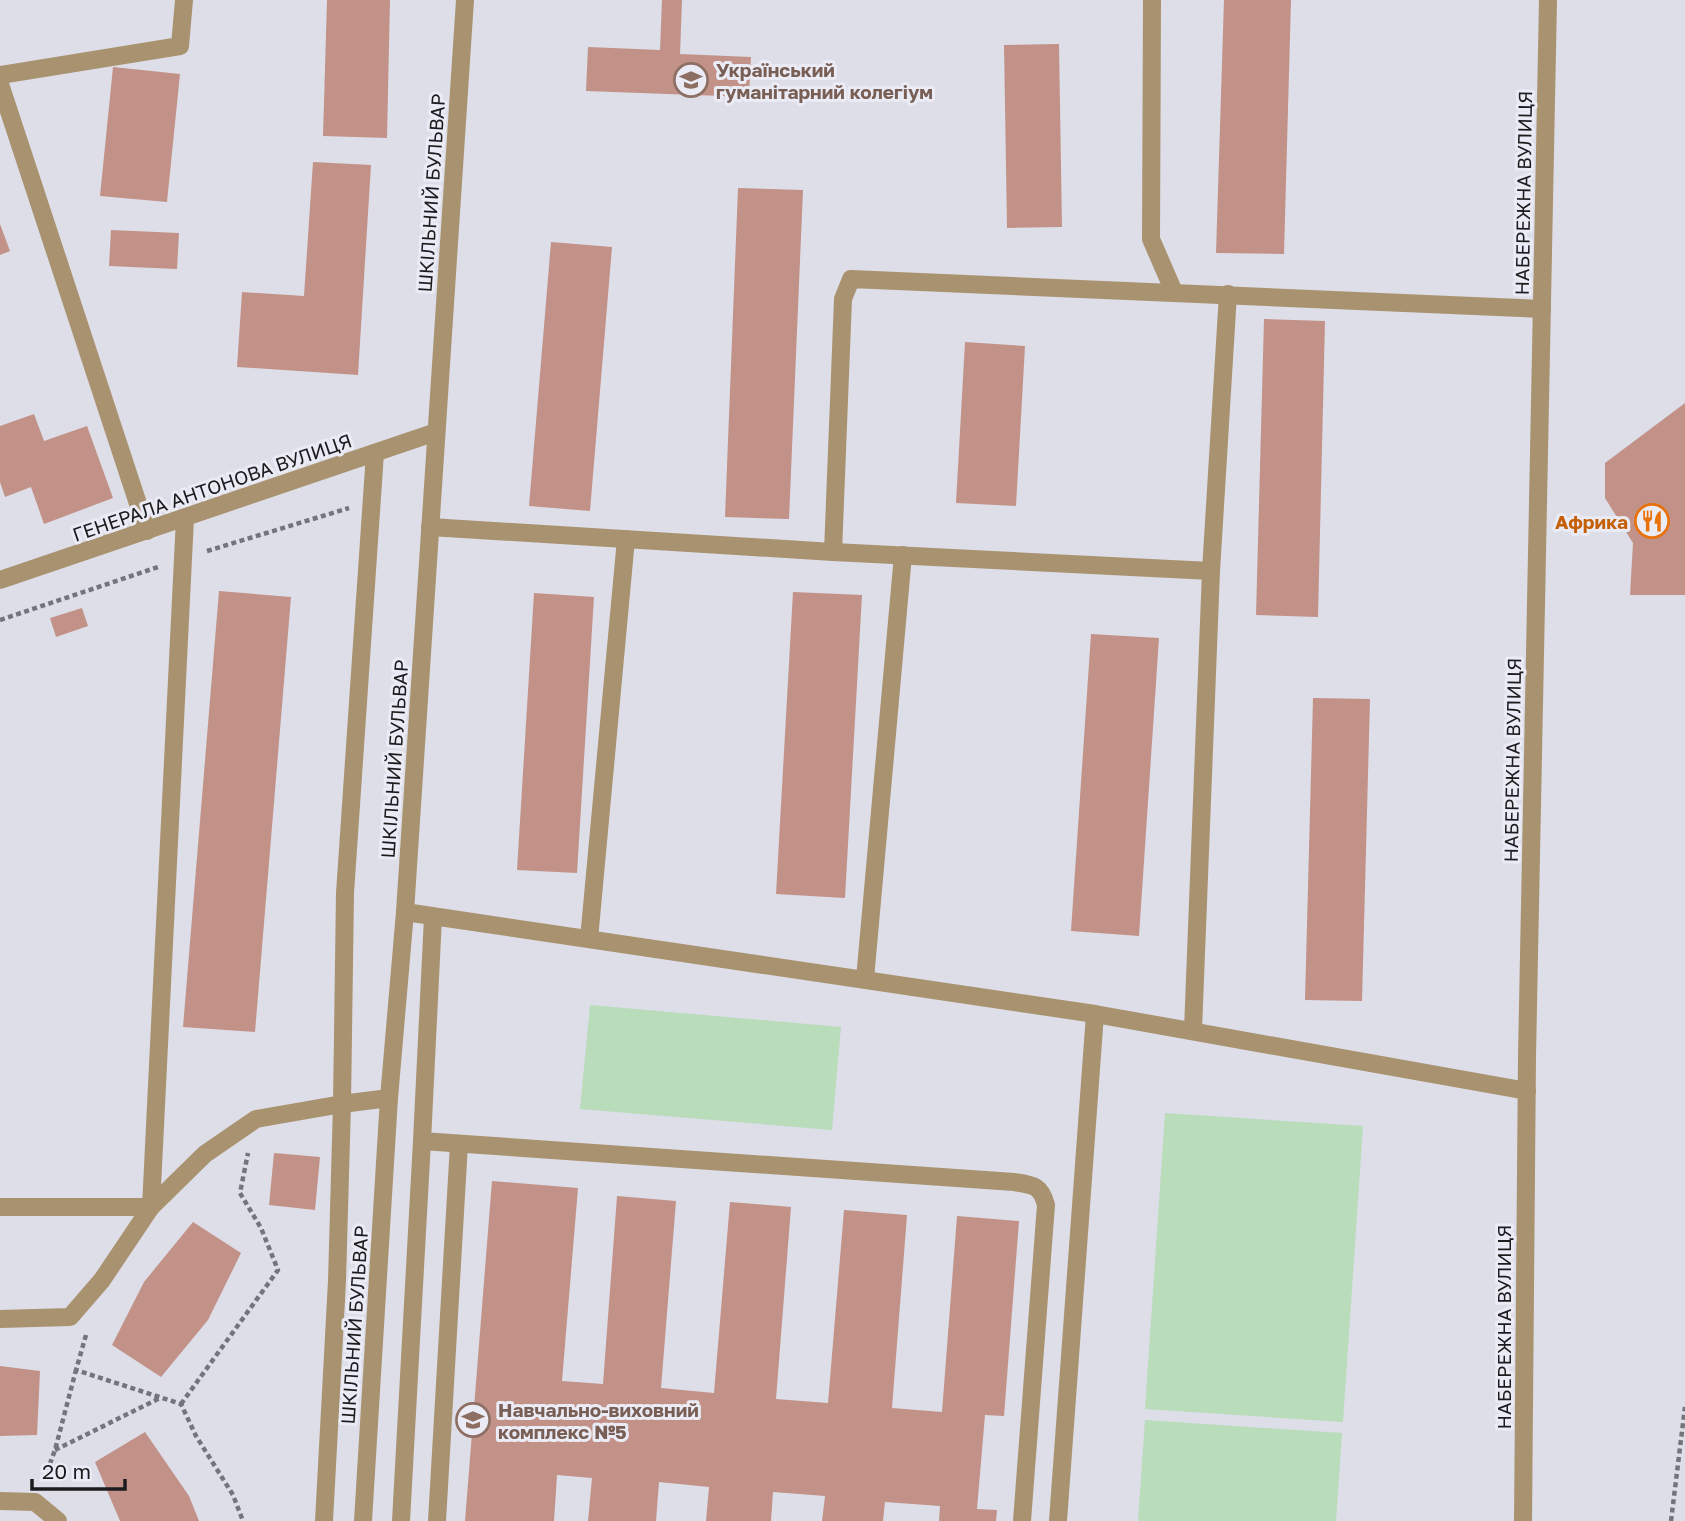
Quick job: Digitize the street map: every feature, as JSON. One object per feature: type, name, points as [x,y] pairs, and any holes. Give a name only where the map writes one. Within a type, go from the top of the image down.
[{"type":"street","points":[[0,75],[180,46],[184,0]]},
{"type":"street","name":"ШКІЛЬНИЙ БУЛЬВАР","points":[[363,1521],[389,1098],[405,912],[465,0]]},
{"type":"street","points":[[1152,0],[1151,239],[1174,292]]},
{"type":"street","name":"НАБЕРЕЖНА ВУЛИЦЯ","points":[[1523,1521],[1527,1091],[1548,0]]},
{"type":"street","points":[[0,84],[147,531]]},
{"type":"street","points":[[833,552],[844,299],[851,279],[1542,309]]},
{"type":"street","points":[[1193,1030],[1211,571],[1228,295]]},
{"type":"street","name":"ГЕНЕРАЛА АНТОНОВА ВУЛИЦЯ","points":[[0,580],[436,432]]},
{"type":"street","points":[[324,1521],[337,1281],[345,893],[375,453]]},
{"type":"street","points":[[151,1207],[185,518]]},
{"type":"street","points":[[430,527],[833,552],[1211,571]]},
{"type":"street","points":[[589,939],[626,539]]},
{"type":"street","points":[[865,979],[903,555]]},
{"type":"street","points":[[405,912],[1095,1014],[1527,1091]]},
{"type":"street","points":[[401,1521],[433,916]]},
{"type":"street","points":[[1058,1521],[1095,1014]]},
{"type":"street","points":[[0,1319],[70,1317],[102,1280],[151,1207],[205,1154],[256,1119],[389,1098]]},
{"type":"street","points":[[422,1141],[1034,1185],[1043,1194],[1046,1205],[1021,1521]]},
{"type":"street","points":[[437,1521],[459,1144]]},
{"type":"street","points":[[0,1207],[151,1207]]},
{"type":"street","points":[[0,1501],[35,1502],[58,1521]]},
{"type":"path","points":[[0,620],[372,500]]},
{"type":"path","points":[[180,1404],[278,1270],[261,1228],[240,1193],[256,1119]]},
{"type":"path","points":[[35,1502],[55,1450],[87,1332]]},
{"type":"path","points":[[76,1370],[180,1404],[196,1436],[233,1495],[243,1521]]},
{"type":"path","points":[[55,1450],[160,1398]]},
{"type":"path","points":[[1671,1521],[1685,1408]]},
{"type":"green space","points":[[590,1005],[841,1027],[832,1130],[580,1109]]},
{"type":"green space","points":[[1165,1113],[1363,1126],[1343,1422],[1145,1409]]},
{"type":"green space","points":[[1145,1420],[1342,1433],[1336,1521],[1138,1521]]},
{"type":"building","points":[[327,0],[390,0],[387,138],[323,136]]},
{"type":"building","points":[[662,0],[682,0],[680,54],[751,57],[749,97],[586,91],[588,47],[660,50]]},
{"type":"building","points":[[1224,0],[1291,0],[1284,254],[1216,253]]},
{"type":"building","points":[[1059,44],[1062,227],[1007,228],[1004,45]]},
{"type":"building","points":[[113,67],[180,74],[167,202],[100,196]]},
{"type":"building","points":[[313,162],[371,165],[358,375],[237,367],[242,292],[304,296]]},
{"type":"building","points":[[738,188],[803,190],[789,519],[725,517]]},
{"type":"building","points":[[0,224],[10,251],[0,255]]},
{"type":"building","points":[[111,230],[179,233],[177,269],[109,266]]},
{"type":"building","points":[[551,242],[612,247],[590,511],[529,506]]},
{"type":"building","points":[[1264,319],[1325,321],[1318,617],[1256,615]]},
{"type":"building","points":[[965,342],[1025,346],[1016,506],[956,503]]},
{"type":"building","name":"Африка","points":[[1685,403],[1685,595],[1630,595],[1633,543],[1605,498],[1605,463]]},
{"type":"building","points":[[34,414],[44,441],[87,426],[113,498],[44,524],[31,487],[5,497],[0,482],[0,426]]},
{"type":"building","points":[[219,591],[291,597],[255,1032],[183,1027]]},
{"type":"building","points":[[793,592],[862,595],[845,898],[776,894]]},
{"type":"building","points":[[534,593],[594,597],[577,873],[517,870]]},
{"type":"building","points":[[82,608],[88,626],[56,637],[50,618]]},
{"type":"building","points":[[1091,634],[1159,638],[1139,936],[1071,931]]},
{"type":"building","points":[[1313,698],[1370,699],[1362,1001],[1305,1000]]},
{"type":"building","points":[[274,1153],[320,1157],[315,1210],[269,1205]]},
{"type":"building","points":[[492,1181],[578,1188],[562,1381],[603,1384],[617,1196],[676,1201],[661,1388],[714,1393],[730,1202],[791,1207],[776,1399],[828,1403],[844,1210],[907,1215],[892,1408],[942,1412],[957,1216],[1019,1221],[1004,1416],[985,1415],[977,1509],[997,1510],[996,1521],[939,1521],[940,1506],[885,1502],[883,1521],[822,1521],[825,1496],[773,1492],[771,1521],[706,1521],[709,1487],[659,1482],[656,1521],[588,1521],[592,1478],[557,1475],[554,1521],[465,1521]]},
{"type":"building","points":[[193,1222],[241,1253],[208,1320],[161,1377],[112,1345],[144,1282]]},
{"type":"building","points":[[0,1366],[40,1371],[37,1435],[0,1436]]},
{"type":"building","points":[[145,1432],[189,1496],[199,1521],[120,1521],[95,1462]]},
{"type":"place","name":"Український гуманітарний колегіум","points":[[691,80]]},
{"type":"place","name":"Африка","points":[[1652,521]]},
{"type":"place","name":"Навчально-виховний комплекс №5","points":[[473,1420]]}]
